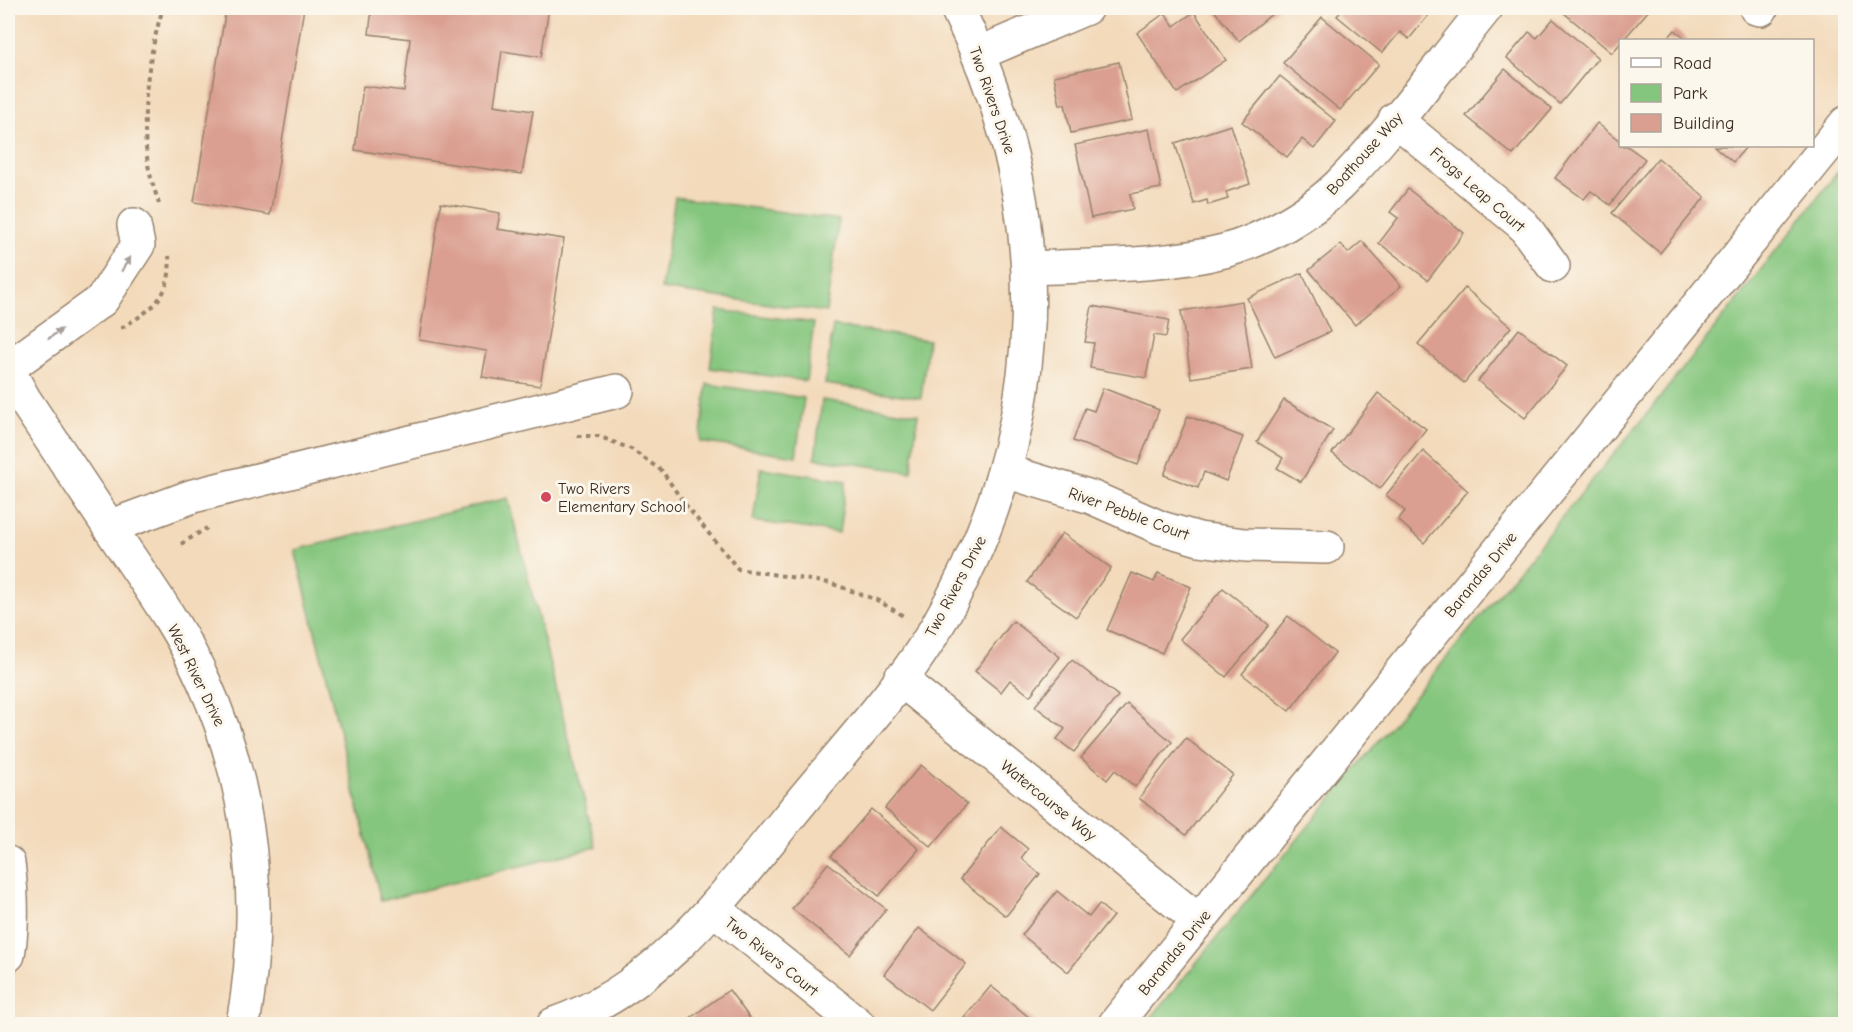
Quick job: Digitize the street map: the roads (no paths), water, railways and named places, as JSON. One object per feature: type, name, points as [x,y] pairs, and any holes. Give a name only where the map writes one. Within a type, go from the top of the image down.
[{"type":"street","name":"Two Rivers Drive","points":[[554,1024],[616,994],[655,967],[714,909],[900,679],[935,630],[971,562],[996,502],[1022,396],[1029,331],[1029,268],[1022,201],[1011,147],[980,53],[957,8]]},
{"type":"street","points":[[980,53],[1086,8]]},
{"type":"street","name":"Boathouse Way","points":[[1029,268],[1176,260],[1226,250],[1271,231],[1306,211],[1337,187],[1486,8]]},
{"type":"street","name":"Frogs Leap Court","points":[[1395,119],[1523,225],[1553,266]]},
{"type":"street","name":"Barandas Drive","points":[[1115,1024],[1845,123]]},
{"type":"street","points":[[8,369],[102,300],[138,245],[134,225]]},
{"type":"street","name":"West River Drive","points":[[8,369],[24,399],[172,621],[204,681],[226,735],[249,829],[255,896],[253,954],[246,1024]]},
{"type":"street","points":[[109,527],[193,496],[617,391]]},
{"type":"street","name":"River Pebble Court","points":[[1005,471],[1091,497],[1161,528],[1199,539],[1245,546],[1327,547]]},
{"type":"street","name":"Watercourse Way","points":[[900,679],[1199,921]]},
{"type":"street","points":[[8,863],[11,895],[8,955]]},
{"type":"street","name":"Two Rivers Court","points":[[714,909],[858,1024]]},
{"type":"place","name":"Two Rivers Elementary School","points":[[546,497]]}]
